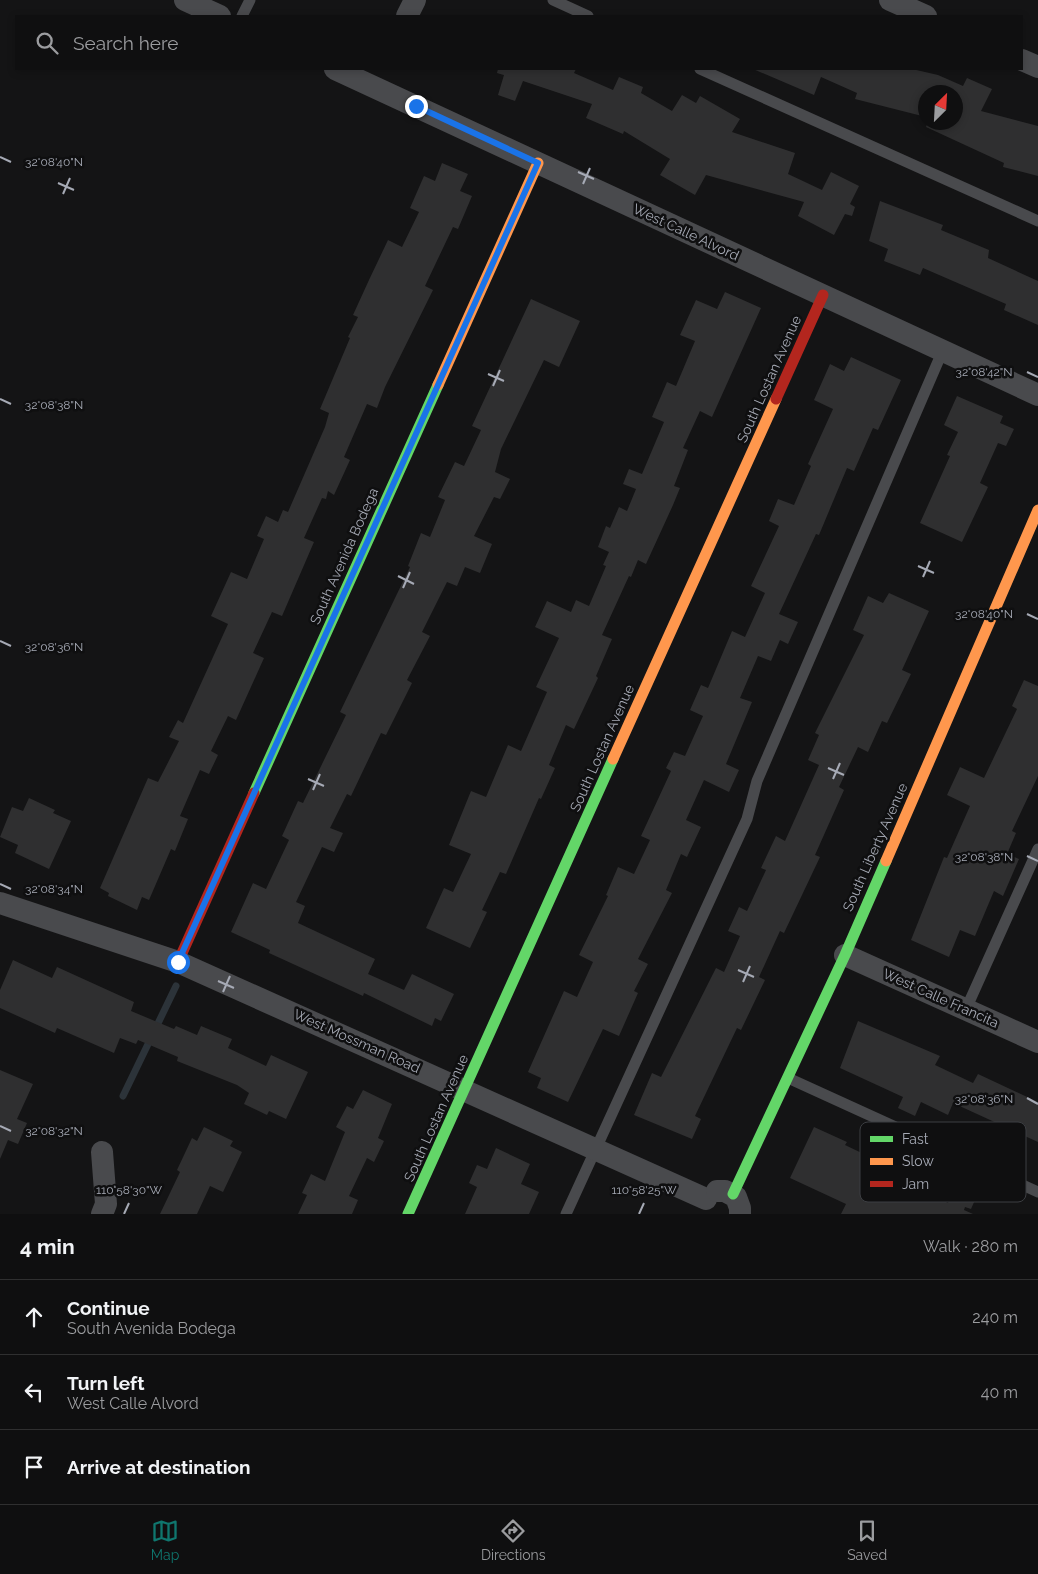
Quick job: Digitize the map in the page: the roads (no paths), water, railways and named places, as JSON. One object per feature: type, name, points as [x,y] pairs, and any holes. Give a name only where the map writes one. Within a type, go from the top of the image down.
[{"type":"street","points":[[408,15],[415,0]]},
{"type":"street","points":[[890,0],[924,15]]},
{"type":"street","points":[[192,1],[218,15]]},
{"type":"street","points":[[1023,60],[1038,67]]},
{"type":"street","name":"West Calle Alvord","points":[[340,70],[379,78],[538,163],[1038,395]]},
{"type":"street","name":"South Avenida Bodega","points":[[178,962],[538,163]]},
{"type":"street","name":"South Lostan Avenue","points":[[408,1214],[823,295]]},
{"type":"street","name":"South Liberty Avenue","points":[[736,1204],[788,1078],[844,955],[1038,510]]},
{"type":"street","name":"West Mossman Road","points":[[0,902],[178,962],[465,1089],[595,1150],[705,1206]]},
{"type":"street","name":"West Calle Francita","points":[[844,955],[1038,1042]]},
{"type":"street","points":[[102,1152],[106,1204],[102,1214]]},
{"type":"street","points":[[705,1206],[718,1190],[736,1204]]},
{"type":"lane","points":[[242,15],[250,0]]},
{"type":"lane","points":[[553,0],[586,15]]},
{"type":"lane","points":[[702,70],[1038,221]]},
{"type":"lane","points":[[566,1214],[747,819],[757,781],[943,350]]},
{"type":"lane","points":[[966,1009],[1038,849]]},
{"type":"lane","points":[[788,1078],[884,1122]]},
{"type":"lane","points":[[1026,1187],[1038,1192]]},
{"type":"waterway","points":[[123,1096],[176,986]]}]
